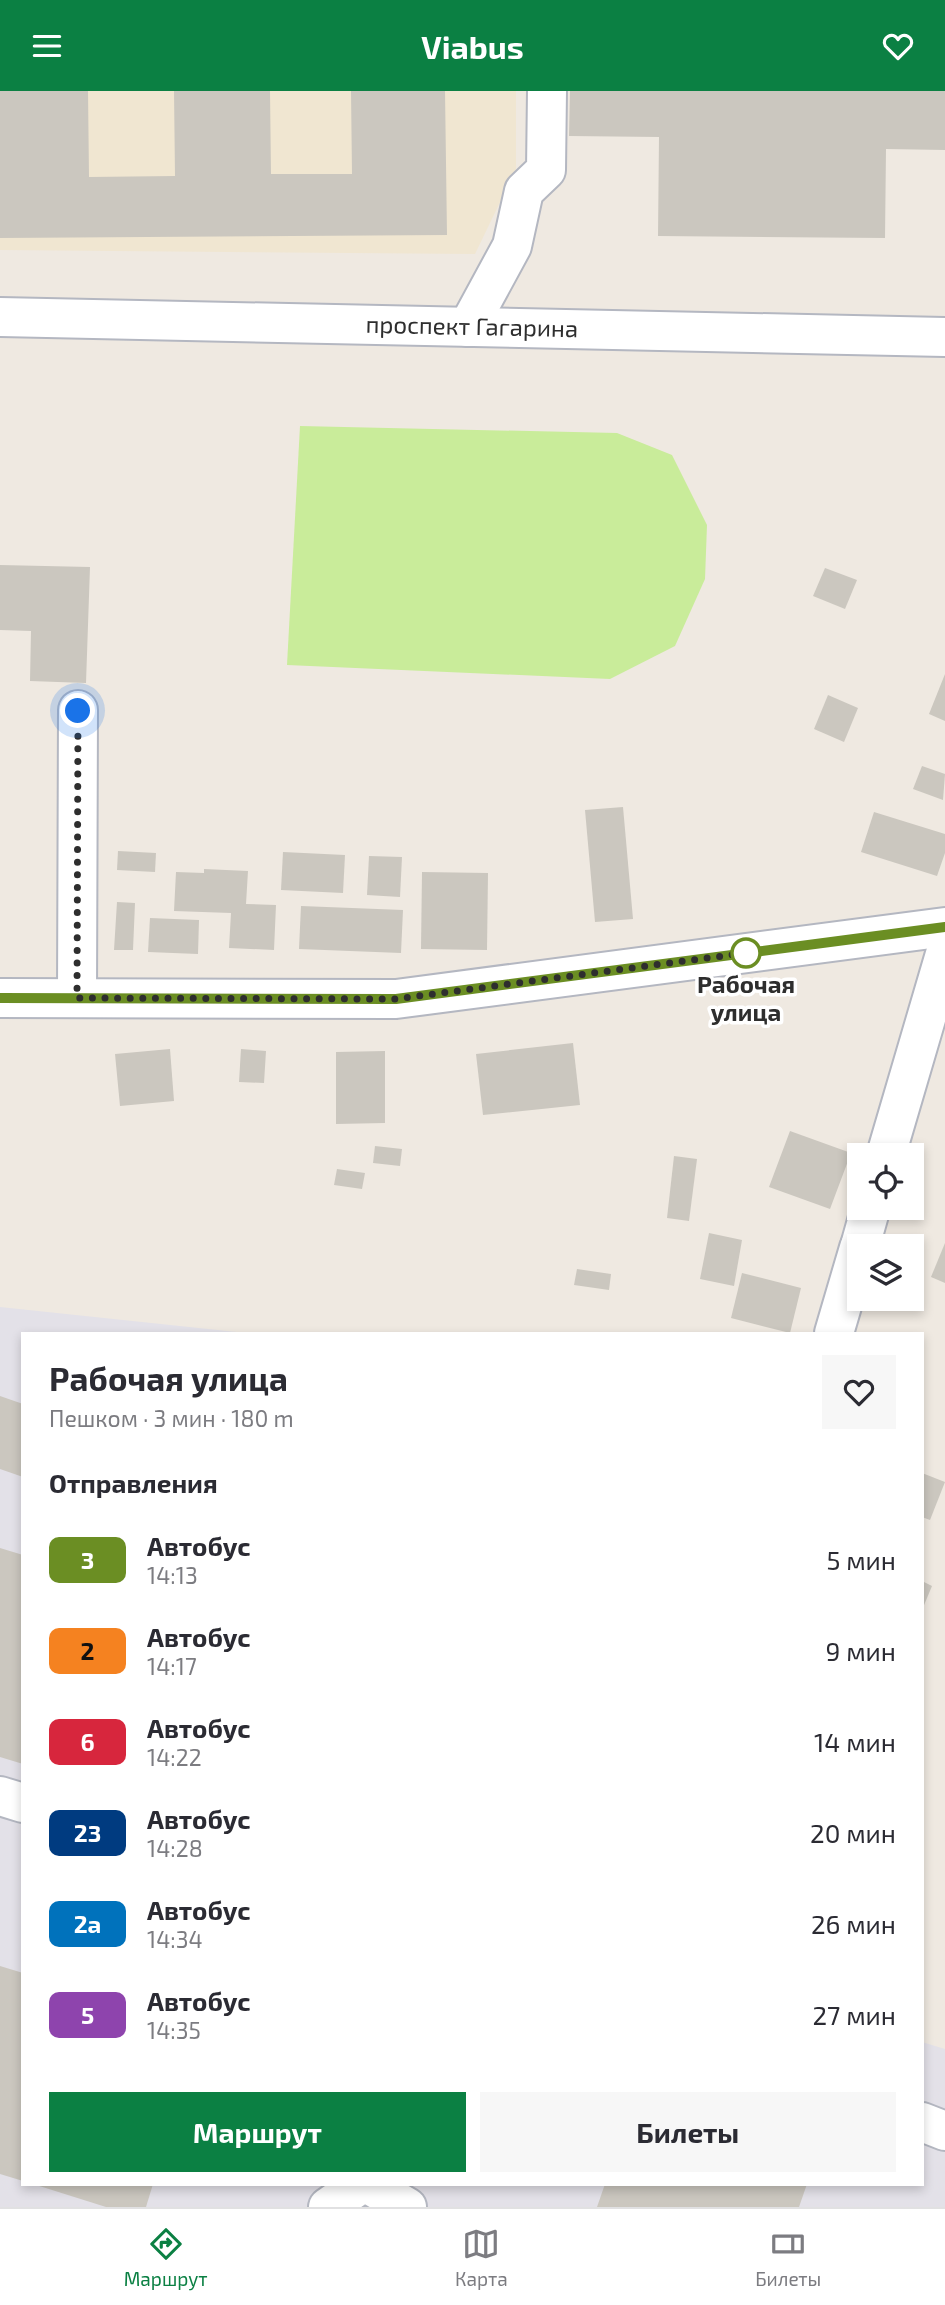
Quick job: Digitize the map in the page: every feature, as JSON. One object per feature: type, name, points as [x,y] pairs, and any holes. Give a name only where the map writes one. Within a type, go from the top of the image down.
[{"type":"street","points":[[468,327],[512,246],[524,191],[546,170],[547,91]]},
{"type":"street","name":"проспект Гагарина","points":[[0,317],[945,337]]},
{"type":"street","points":[[77,998],[78,711]]},
{"type":"street","points":[[0,998],[396,999],[945,927]]},
{"type":"street","points":[[890,1143],[945,954]]},
{"type":"street","points":[[834,1332],[847,1290]]},
{"type":"street","points":[[0,1796],[21,1802]]},
{"type":"street","points":[[924,2123],[945,2131]]},
{"type":"street","points":[[328,2207],[359,2186]]},
{"type":"street","points":[[371,2186],[407,2207]]},
{"type":"shaded area","points":[[0,91],[516,91],[516,169],[475,254],[0,250]]},
{"type":"shaded area","points":[[0,1307],[237,1332],[21,1332],[21,2186],[924,2186],[924,2043],[945,2049],[945,2207],[0,2207]]},
{"type":"green space","points":[[300,426],[617,433],[672,455],[707,525],[705,579],[675,646],[610,679],[287,665]]},
{"type":"building","points":[[0,91],[88,91],[89,177],[175,176],[174,91],[270,91],[271,174],[352,174],[351,91],[445,91],[447,235],[0,238]]},
{"type":"building","points":[[570,91],[945,91],[945,150],[886,149],[885,238],[658,236],[659,137],[569,136]]},
{"type":"building","points":[[0,565],[90,567],[86,683],[30,681],[31,631],[0,630]]},
{"type":"building","points":[[825,568],[857,580],[845,609],[813,596]]},
{"type":"building","points":[[945,674],[945,721],[929,714]]},
{"type":"building","points":[[828,695],[858,708],[844,742],[814,729]]},
{"type":"building","points":[[922,766],[945,774],[943,800],[913,789]]},
{"type":"building","points":[[623,807],[633,919],[595,922],[585,810]]},
{"type":"building","points":[[874,812],[945,834],[945,853],[937,876],[861,852]]},
{"type":"building","points":[[118,851],[156,853],[155,872],[117,870]]},
{"type":"building","points":[[283,852],[345,855],[343,893],[281,890]]},
{"type":"building","points":[[369,856],[402,857],[400,897],[367,895]]},
{"type":"building","points":[[204,869],[248,871],[246,904],[276,905],[274,950],[229,948],[231,913],[174,911],[176,872],[204,873]]},
{"type":"building","points":[[422,872],[488,873],[487,950],[421,949]]},
{"type":"building","points":[[117,902],[135,903],[133,950],[114,950]]},
{"type":"building","points":[[301,906],[403,910],[401,953],[299,949]]},
{"type":"building","points":[[150,918],[199,920],[198,954],[148,952]]},
{"type":"building","points":[[573,1043],[580,1105],[483,1115],[476,1054]]},
{"type":"building","points":[[170,1049],[174,1101],[120,1106],[115,1054]]},
{"type":"building","points":[[241,1049],[266,1051],[264,1083],[239,1082]]},
{"type":"building","points":[[385,1051],[385,1123],[336,1124],[336,1052]]},
{"type":"building","points":[[790,1131],[847,1152],[847,1164],[830,1209],[769,1187]]},
{"type":"building","points":[[375,1146],[402,1149],[400,1166],[373,1163]]},
{"type":"building","points":[[674,1156],[697,1159],[689,1221],[667,1218]]},
{"type":"building","points":[[337,1169],[365,1173],[362,1189],[334,1185]]},
{"type":"building","points":[[709,1233],[742,1240],[734,1286],[700,1279]]},
{"type":"building","points":[[945,1243],[945,1283],[931,1277]]},
{"type":"building","points":[[577,1269],[611,1274],[609,1290],[574,1285]]},
{"type":"building","points":[[742,1273],[801,1288],[790,1332],[731,1318]]},
{"type":"building","points":[[0,1396],[21,1403],[21,1476],[0,1469]]},
{"type":"building","points":[[924,1474],[945,1482],[930,1520],[924,1518]]},
{"type":"building","points":[[0,1548],[21,1554],[21,1763],[0,1757]]},
{"type":"building","points":[[924,1582],[932,1586],[924,1605]]},
{"type":"building","points":[[0,1966],[21,1972],[21,2180],[0,2174]]},
{"type":"building","points":[[39,2186],[152,2186],[146,2207],[106,2207]]},
{"type":"building","points":[[604,2186],[806,2186],[799,2207],[597,2207]]},
{"type":"bus line","name":"3","points":[[0,998],[396,999],[945,927]]},
{"type":"place","name":"Рабочая улица","points":[[746,953]]},
{"type":"route","points":[[78,711],[77,998],[396,999],[753,952],[746,953]]}]
